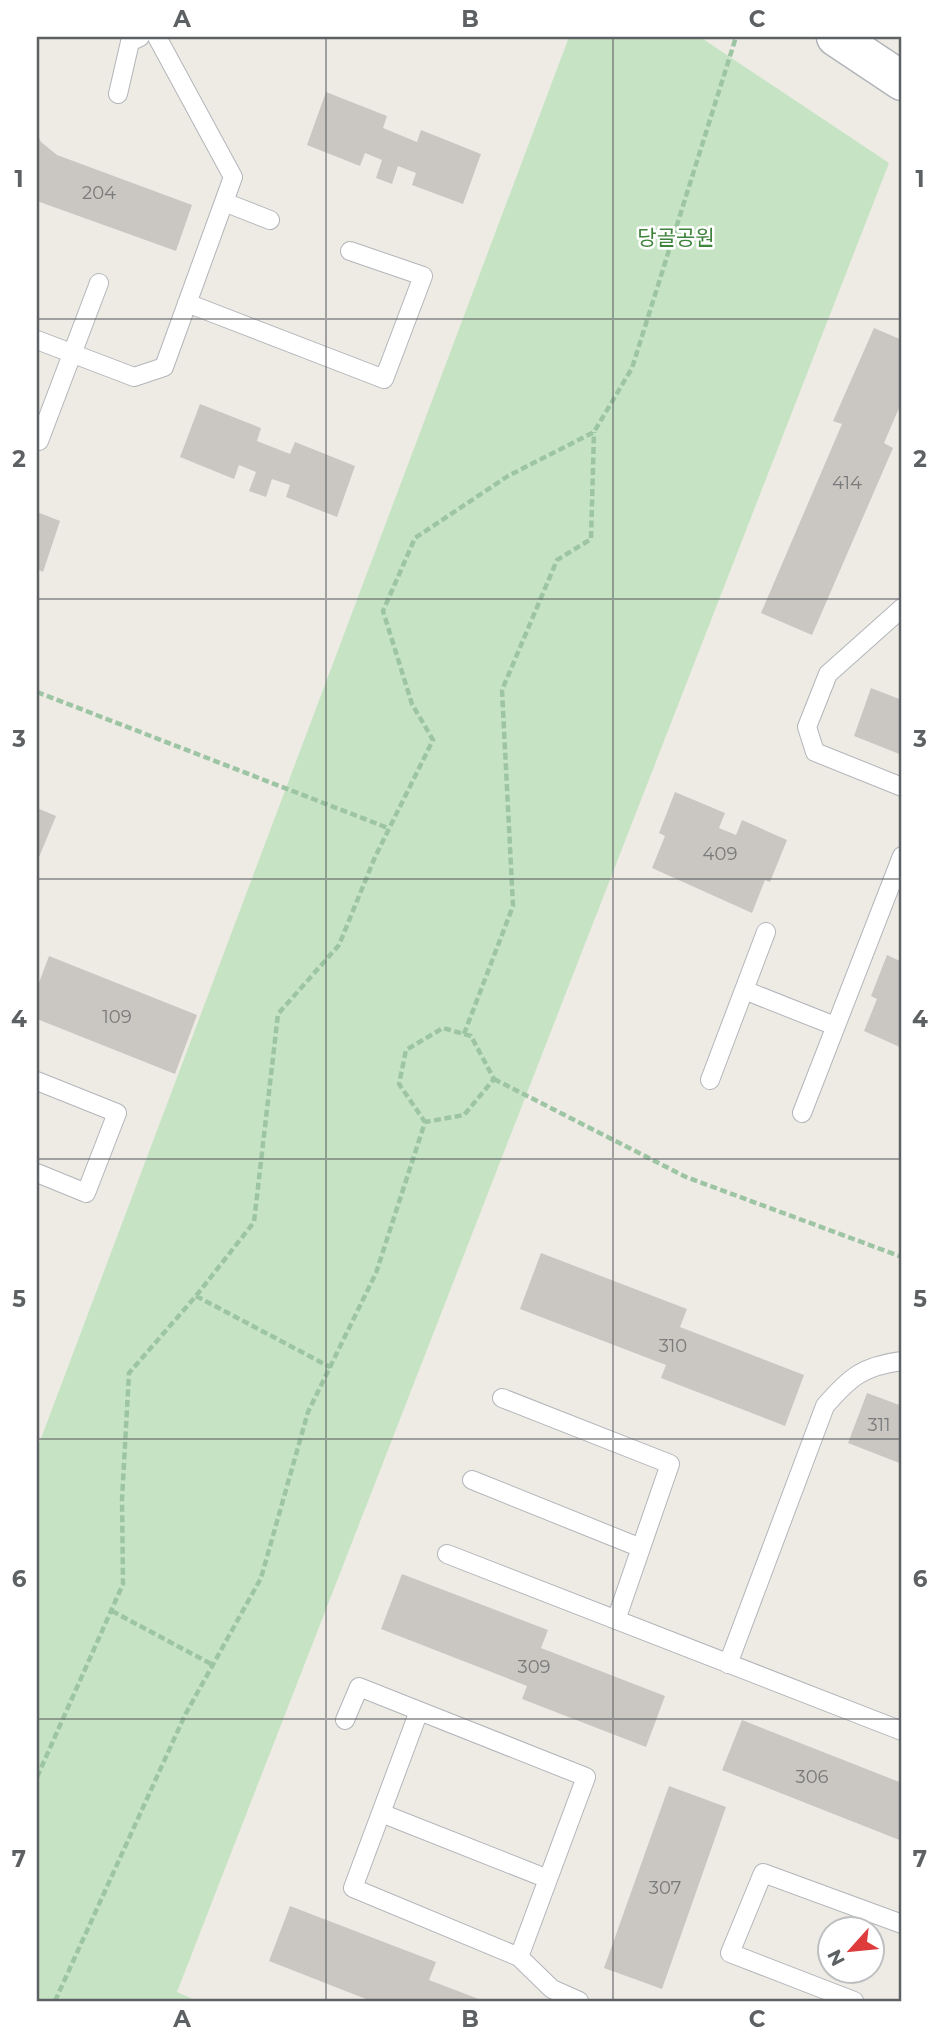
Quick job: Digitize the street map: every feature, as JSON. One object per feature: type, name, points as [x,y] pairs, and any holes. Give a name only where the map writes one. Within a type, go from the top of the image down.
[{"type":"main road","points":[[836,37],[902,81]]},
{"type":"lane","points":[[118,94],[130,42],[140,37]]},
{"type":"lane","points":[[37,340],[134,377],[164,367],[233,177],[157,37]]},
{"type":"lane","points":[[224,202],[270,220]]},
{"type":"lane","points":[[187,303],[384,379],[423,276],[350,251]]},
{"type":"lane","points":[[39,441],[99,283]]},
{"type":"lane","points":[[902,608],[828,674],[807,727],[815,752],[902,787]]},
{"type":"lane","points":[[802,1114],[902,856]]},
{"type":"lane","points":[[710,1080],[766,932]]},
{"type":"lane","points":[[744,990],[835,1026]]},
{"type":"lane","points":[[37,1081],[117,1113],[86,1193],[37,1174]]},
{"type":"lane","points":[[728,1664],[825,1406],[845,1382],[876,1364],[902,1361]]},
{"type":"lane","points":[[502,1398],[670,1464],[616,1620]]},
{"type":"lane","points":[[472,1480],[641,1548]]},
{"type":"lane","points":[[447,1554],[902,1731]]},
{"type":"lane","points":[[345,1720],[359,1687],[586,1777],[519,1957]]},
{"type":"lane","points":[[419,1711],[353,1888],[519,1957],[552,1989],[579,2001]]},
{"type":"lane","points":[[381,1813],[548,1879]]},
{"type":"lane","points":[[854,2001],[730,1953],[763,1873],[902,1924]]},
{"type":"path","points":[[464,1034],[513,906],[502,690],[557,560],[591,539],[594,432],[632,368],[736,37]]},
{"type":"path","points":[[37,1777],[123,1584],[122,1499],[129,1373],[196,1296],[254,1222],[278,1014],[339,945],[389,828],[433,740],[412,704],[383,611],[415,538],[508,476],[594,432]]},
{"type":"path","points":[[37,692],[389,828]]},
{"type":"path","points":[[425,1122],[400,1084],[405,1049],[443,1028],[471,1036],[494,1079],[686,1177],[902,1256]]},
{"type":"path","points":[[425,1122],[464,1115],[494,1079]]},
{"type":"path","points":[[55,2001],[185,1715],[261,1578],[308,1412],[376,1273],[425,1122]]},
{"type":"path","points":[[196,1296],[330,1367]]},
{"type":"path","points":[[112,1611],[213,1665]]},
{"type":"green space","name":"당골공원","points":[[569,37],[700,37],[889,163],[177,1992],[197,2001],[37,2001],[37,1449]]},
{"type":"building","points":[[326,92],[387,116],[383,128],[417,142],[421,130],[481,154],[463,204],[412,185],[416,173],[398,166],[392,184],[376,178],[382,160],[365,153],[360,166],[307,145]]},
{"type":"building","points":[[37,134],[41,142],[57,155],[192,205],[176,251],[37,201]]},
{"type":"building","points":[[874,328],[902,340],[902,401],[884,443],[893,448],[812,635],[761,613],[842,424],[833,421]]},
{"type":"building","points":[[200,404],[261,428],[257,441],[290,454],[295,442],[355,466],[337,517],[286,497],[290,485],[272,479],[266,497],[249,491],[256,472],[239,465],[234,479],[180,457]]},
{"type":"building","points":[[37,512],[60,521],[43,572],[37,569]]},
{"type":"building","points":[[871,688],[902,700],[902,755],[854,736]]},
{"type":"building","points":[[675,792],[725,813],[719,828],[736,835],[742,820],[787,840],[770,882],[765,880],[752,913],[652,868],[665,836],[659,833]]},
{"type":"building","points":[[37,808],[56,816],[37,862]]},
{"type":"building","points":[[887,955],[902,962],[902,1048],[864,1031],[877,999],[871,996]]},
{"type":"building","points":[[49,956],[197,1015],[175,1074],[37,1019],[37,988]]},
{"type":"building","points":[[541,1253],[687,1309],[680,1327],[804,1375],[785,1426],[661,1378],[666,1365],[520,1309]]},
{"type":"building","points":[[867,1393],[902,1406],[902,1464],[848,1443]]},
{"type":"building","points":[[402,1574],[548,1630],[541,1648],[665,1696],[646,1747],[522,1699],[527,1686],[381,1629]]},
{"type":"building","points":[[742,1720],[902,1783],[902,1841],[722,1770]]},
{"type":"building","points":[[669,1786],[726,1807],[662,1989],[604,1968]]},
{"type":"building","points":[[290,1906],[436,1962],[429,1980],[484,2001],[371,2001],[269,1961]]}]
